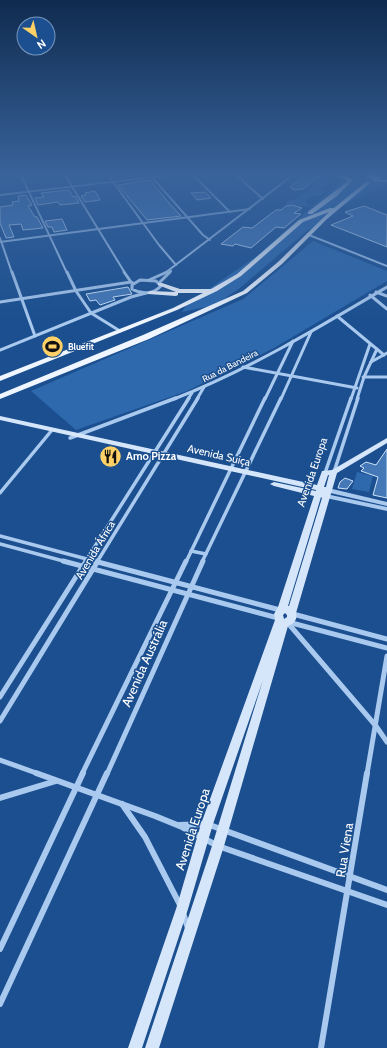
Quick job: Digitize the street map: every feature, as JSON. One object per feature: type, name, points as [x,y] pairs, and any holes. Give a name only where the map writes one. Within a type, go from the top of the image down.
[{"type":"main road","points":[[0,379],[163,314],[216,290],[239,275],[297,224]]},
{"type":"main road","points":[[0,397],[218,306],[243,286],[258,282],[310,236],[321,224]]},
{"type":"main road","points":[[294,227],[304,226],[310,228],[295,244],[294,249]]},
{"type":"main road","points":[[239,275],[241,279],[246,282],[258,282]]},
{"type":"main road","points":[[226,284],[233,283],[243,286]]},
{"type":"main road","points":[[160,284],[179,291],[216,290]]},
{"type":"main road","points":[[148,293],[171,293],[181,296],[186,301],[184,305]]},
{"type":"main road","points":[[163,314],[162,320],[173,325]]},
{"type":"main road","name":"Avenida Suiça","points":[[0,418],[70,438],[162,456],[323,492]]},
{"type":"main road","name":"Avenida Suiça","points":[[0,424],[78,435],[153,455]]},
{"type":"main road","points":[[329,472],[387,440]]},
{"type":"main road","name":"Avenida Europa","points":[[152,1048],[218,846],[284,617],[329,472]]},
{"type":"main road","name":"Avenida Europa","points":[[135,1048],[182,909],[207,824],[284,617]]},
{"type":"street","points":[[45,224],[76,291],[91,313],[120,331]]},
{"type":"street","points":[[94,224],[132,282],[131,287],[134,290],[148,293]]},
{"type":"street","points":[[1,242],[136,224]]},
{"type":"street","points":[[144,224],[176,265]]},
{"type":"street","points":[[194,224],[210,240]]},
{"type":"street","points":[[0,350],[131,297],[148,293],[160,288],[160,284],[176,265],[231,224]]},
{"type":"street","points":[[310,236],[387,266]]},
{"type":"street","points":[[0,238],[35,336]]},
{"type":"street","points":[[0,302],[148,280],[173,268]]},
{"type":"street","points":[[148,280],[160,284]]},
{"type":"street","name":"Rua da Bandeira","points":[[70,438],[192,393],[311,332],[370,295],[387,287]]},
{"type":"street","points":[[131,297],[134,290]]},
{"type":"street","points":[[376,292],[387,296]]},
{"type":"street","points":[[370,295],[387,309]]},
{"type":"street","points":[[337,316],[370,344],[386,354]]},
{"type":"street","name":"Avenida Austrália","points":[[0,1004],[98,794],[190,587],[270,422],[290,375],[311,332]]},
{"type":"street","name":"Avenida Austrália","points":[[0,949],[76,787],[279,373],[293,341]]},
{"type":"street","name":"Avenida Europa","points":[[329,472],[358,376],[370,344]]},
{"type":"street","name":"Avenida Europa","points":[[329,472],[364,377],[377,349]]},
{"type":"street","points":[[362,367],[386,354]]},
{"type":"street","points":[[243,367],[361,388]]},
{"type":"street","points":[[358,376],[387,377]]},
{"type":"street","name":"Avenida África","points":[[0,721],[204,387]]},
{"type":"street","name":"Avenida África","points":[[0,697],[192,393]]},
{"type":"street","points":[[0,493],[51,432]]},
{"type":"street","points":[[133,486],[142,488]]},
{"type":"street","name":"Avenida Suiça","points":[[323,492],[387,504]]},
{"type":"street","name":"Avenida Suiça","points":[[323,492],[387,509]]},
{"type":"street","points":[[0,536],[190,587],[387,648]]},
{"type":"street","points":[[0,544],[187,594],[387,639]]},
{"type":"street","points":[[191,552],[206,554]]},
{"type":"street","points":[[284,617],[376,726],[387,742]]},
{"type":"street","name":"Rua Viena","points":[[321,1048],[387,656]]},
{"type":"street","points":[[0,760],[98,794],[179,825],[203,840],[218,846],[387,905]]},
{"type":"street","points":[[0,798],[57,781]]},
{"type":"street","points":[[122,803],[145,837],[182,909],[189,932]]},
{"type":"street","points":[[179,825],[207,824],[387,890]]},
{"type":"shaded area","points":[[293,224],[317,224],[309,229],[240,288],[215,305],[182,312],[187,304],[258,255]]},
{"type":"shaded area","points":[[313,241],[387,271],[387,281],[274,348],[187,391],[76,430],[31,391],[243,299]]},
{"type":"shaded area","points":[[357,472],[373,476],[369,492],[352,489]]},
{"type":"building","points":[[0,224],[41,224],[43,228],[23,230],[21,224],[9,225],[14,237],[6,238]]},
{"type":"building","points":[[46,224],[64,224],[67,230],[54,232],[52,227],[48,227]]},
{"type":"building","points":[[257,224],[289,224],[284,228],[276,227],[251,248],[235,244],[233,246],[221,244],[243,227],[252,228]]},
{"type":"building","points":[[387,224],[387,247],[331,225]]},
{"type":"building","points":[[128,287],[132,294],[113,297],[115,300],[100,305],[96,300],[90,301],[86,294]]},
{"type":"building","points":[[387,449],[387,498],[373,495],[378,477],[361,471],[364,468],[360,466],[366,462],[376,465]]},
{"type":"building","points":[[345,478],[353,481],[347,489],[338,488],[340,482]]},
{"type":"place","name":"Bluefit","points":[[52,347]]},
{"type":"place","name":"Amo Pizza","points":[[111,456]]}]
